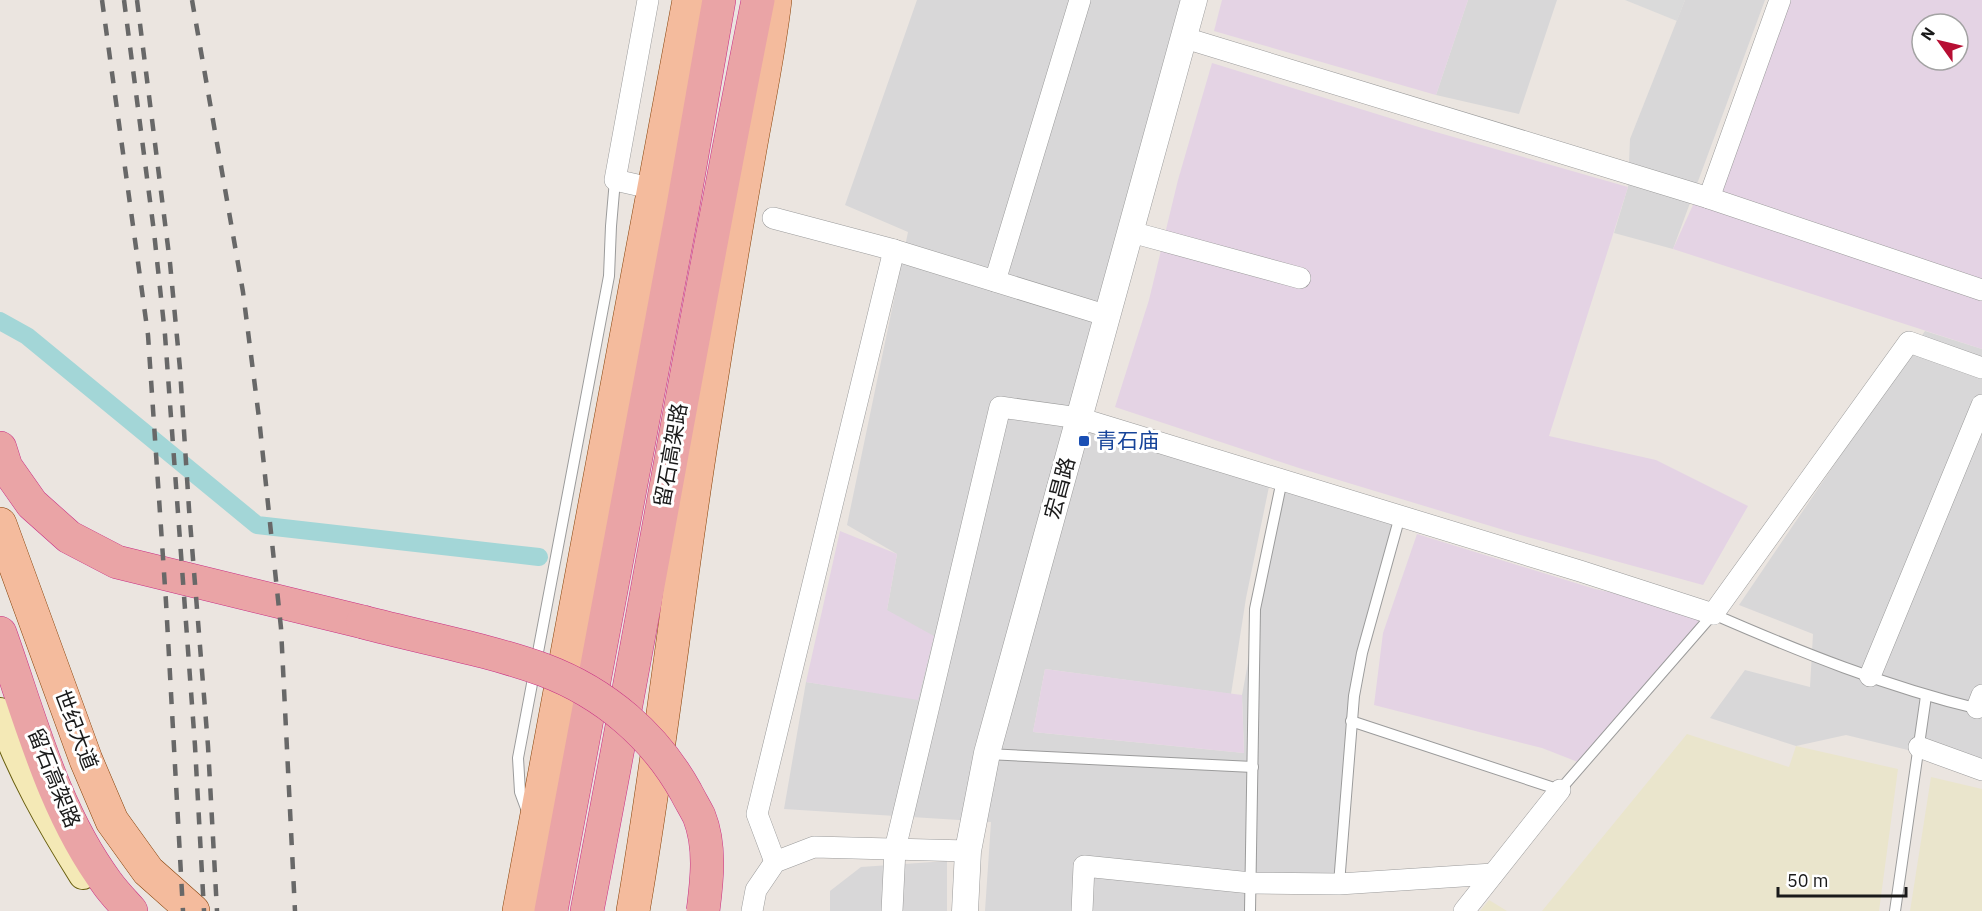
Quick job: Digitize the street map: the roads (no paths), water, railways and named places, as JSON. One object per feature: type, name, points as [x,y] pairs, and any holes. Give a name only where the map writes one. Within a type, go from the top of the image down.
[{"type":"highway","name":"留石高架路","points":[[551,911],[719,0]]},
{"type":"highway","name":"留石高架路","points":[[587,911],[624,721],[716,209],[758,0]]},
{"type":"highway","points":[[0,448],[6,467],[32,504],[69,537],[117,562],[497,656],[545,670],[611,706],[638,728],[668,762],[699,817],[706,846],[707,879],[703,911]]},
{"type":"highway","name":"留石高架路","points":[[0,633],[68,818],[108,885],[131,911]]},
{"type":"main road","points":[[519,911],[689,0]]},
{"type":"main road","points":[[633,911],[650,811],[704,423],[749,154],[770,46],[775,0]]},
{"type":"main road","name":"世纪大道","points":[[0,524],[86,760],[112,821],[148,871],[193,911]]},
{"type":"main road","points":[[0,712],[13,750],[60,839],[94,891],[119,911]]},
{"type":"main road","points":[[509,911],[532,843]]},
{"type":"street","points":[[637,185],[615,180],[648,0]]},
{"type":"street","points":[[995,281],[1080,0]]},
{"type":"street","name":"宏昌路","points":[[965,911],[968,851],[987,753],[1194,0]]},
{"type":"street","points":[[1709,198],[1780,0]]},
{"type":"street","points":[[1185,38],[1709,198],[1982,290]]},
{"type":"street","points":[[773,218],[894,250],[1108,316]]},
{"type":"street","points":[[1131,232],[1300,278]]},
{"type":"street","points":[[775,862],[757,813],[894,250]]},
{"type":"street","points":[[892,911],[895,849],[1000,407],[1079,418],[1713,614],[1909,342],[1982,368]]},
{"type":"street","points":[[1870,676],[1982,405]]},
{"type":"street","points":[[1919,747],[1982,770]]},
{"type":"street","points":[[1464,911],[1560,790]]},
{"type":"street","points":[[752,911],[756,890],[775,862],[814,847],[968,851]]},
{"type":"street","points":[[1082,911],[1084,866],[1251,883],[1339,884],[1493,874]]},
{"type":"lane","points":[[532,843],[520,792],[518,758],[609,276],[615,180]]},
{"type":"lane","points":[[1250,911],[1255,609],[1282,480]]},
{"type":"lane","points":[[1339,884],[1351,721],[1362,653],[1400,516]]},
{"type":"lane","points":[[1351,721],[1560,790],[1713,614],[1796,650],[1926,696],[1980,704]]},
{"type":"lane","points":[[1895,911],[1926,696]]},
{"type":"lane","points":[[987,753],[1253,767]]},
{"type":"waterway","points":[[0,321],[27,336],[257,525],[539,557]]},
{"type":"railway","points":[[102,0],[148,335],[183,911]]},
{"type":"railway","points":[[124,0],[165,335],[195,746],[204,911]]},
{"type":"railway","points":[[137,0],[170,263],[180,369],[208,746],[217,911]]},
{"type":"railway","points":[[192,0],[243,292],[259,418],[281,628],[295,911]]},
{"type":"place","name":"青石庙","points":[[1084,441]]}]
